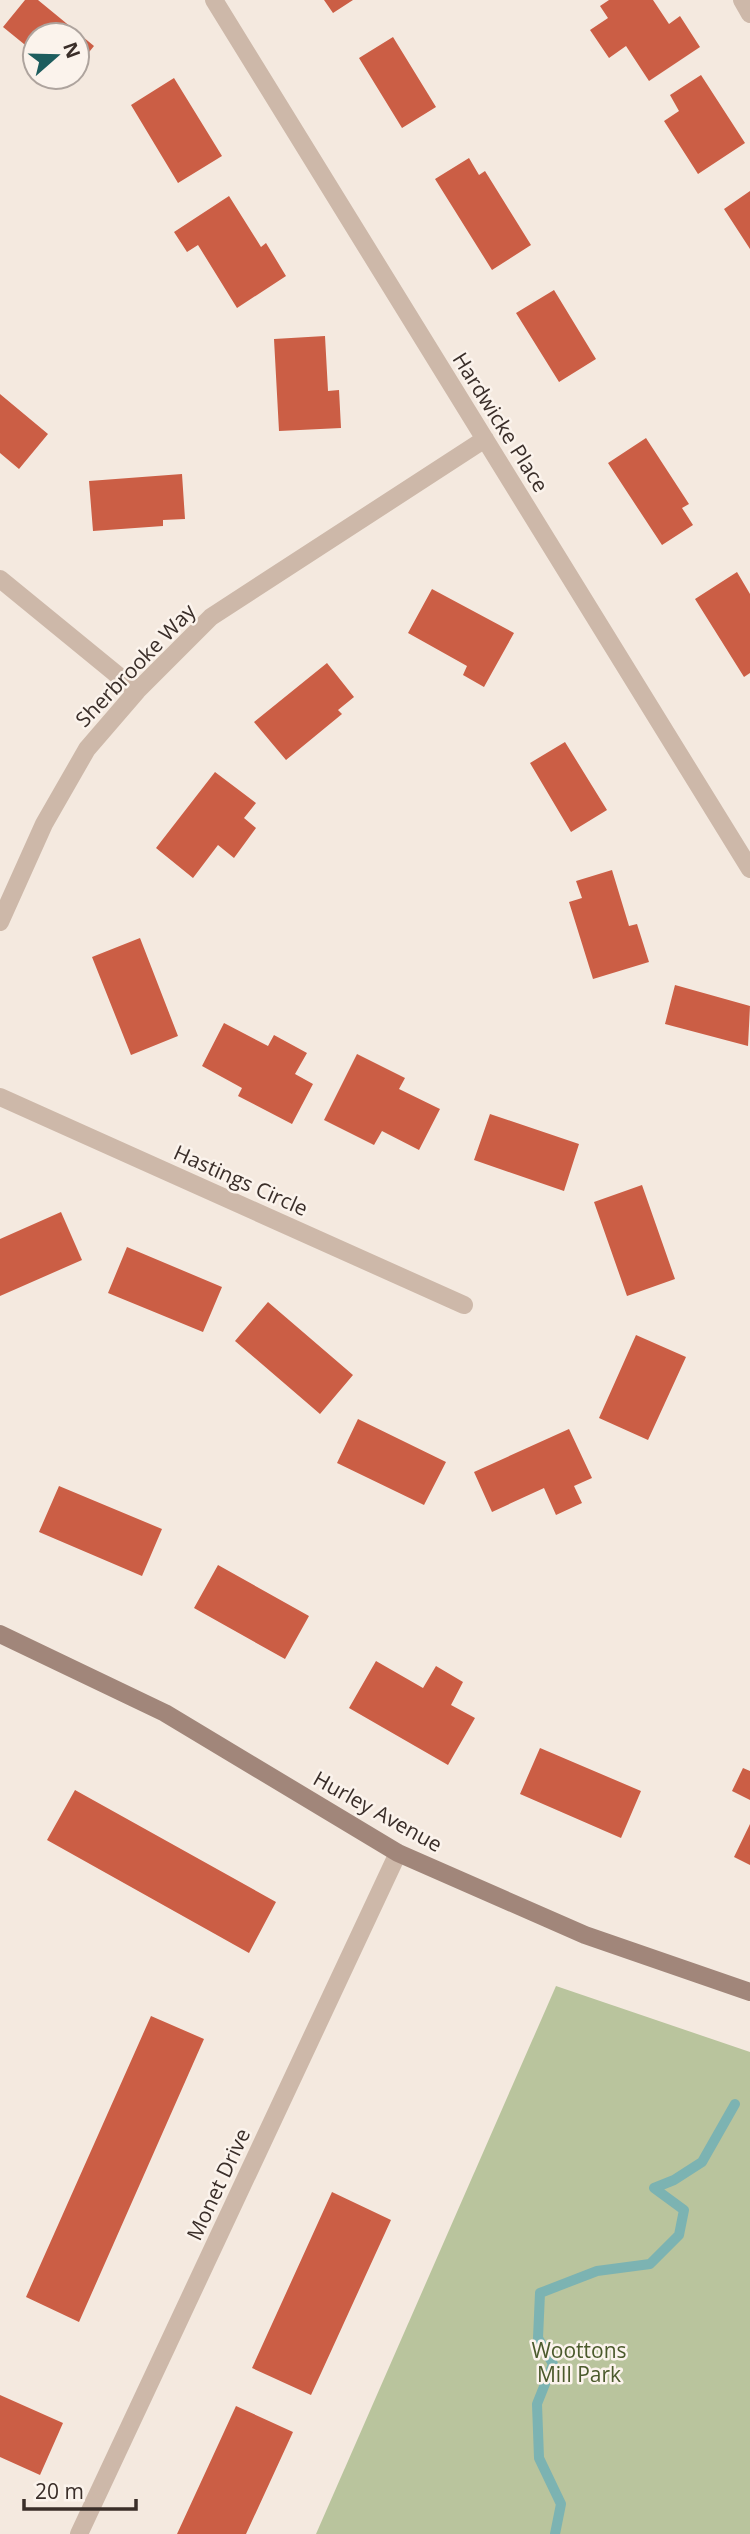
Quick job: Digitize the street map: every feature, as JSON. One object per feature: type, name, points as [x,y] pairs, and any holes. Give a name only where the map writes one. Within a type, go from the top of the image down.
[{"type":"street","name":"Hardwicke Place","points":[[214,0],[750,869]]},
{"type":"street","points":[[741,0],[750,13]]},
{"type":"street","name":"Sherbrooke Way","points":[[0,922],[44,824],[87,749],[137,691],[211,617],[485,439]]},
{"type":"street","points":[[0,579],[137,691]]},
{"type":"street","name":"Hastings Circle","points":[[0,1097],[464,1305]]},
{"type":"street","name":"Hurley Avenue","points":[[0,1634],[165,1713],[398,1853],[585,1935],[750,1992]]},
{"type":"street","name":"Monet Drive","points":[[79,2534],[398,1853]]},
{"type":"green space","name":"Woottons Mill Park","points":[[556,1986],[750,2052],[750,2534],[316,2534]]},
{"type":"building","points":[[25,0],[38,0],[64,21],[21,21],[21,42],[3,27]]},
{"type":"building","points":[[324,0],[353,0],[333,13]]},
{"type":"building","points":[[609,0],[653,0],[669,24],[680,16],[700,47],[649,81],[626,46],[609,58],[590,30],[608,18],[600,6]]},
{"type":"building","points":[[393,37],[436,107],[402,128],[359,58]]},
{"type":"building","points":[[701,75],[745,143],[698,174],[664,121],[679,111],[670,95]]},
{"type":"building","points":[[174,78],[222,156],[178,183],[131,105]]},
{"type":"building","points":[[469,158],[479,175],[485,171],[531,245],[492,270],[435,179]]},
{"type":"building","points":[[750,191],[750,249],[724,209]]},
{"type":"building","points":[[229,196],[261,247],[266,243],[286,276],[237,308],[198,245],[187,252],[174,232]]},
{"type":"building","points":[[554,290],[596,359],[559,382],[516,313]]},
{"type":"building","points":[[325,336],[328,391],[339,390],[341,428],[279,431],[274,339]]},
{"type":"building","points":[[0,394],[48,434],[19,469],[0,453]]},
{"type":"building","points":[[646,438],[689,504],[682,508],[693,525],[662,545],[608,463]]},
{"type":"building","points":[[182,474],[185,519],[163,520],[163,526],[93,531],[89,481]]},
{"type":"building","points":[[737,572],[750,594],[750,673],[744,677],[695,599]]},
{"type":"building","points":[[432,589],[514,633],[484,687],[463,675],[467,666],[408,633]]},
{"type":"building","points":[[327,663],[354,697],[338,710],[342,714],[286,760],[254,722]]},
{"type":"building","points":[[565,742],[607,810],[571,832],[530,763]]},
{"type":"building","points":[[215,772],[256,803],[244,818],[256,828],[234,858],[218,845],[193,878],[156,848]]},
{"type":"building","points":[[612,870],[629,926],[637,924],[649,962],[593,979],[569,902],[582,898],[576,881]]},
{"type":"building","points":[[140,938],[178,1036],[131,1055],[92,957]]},
{"type":"building","points":[[675,985],[750,1006],[748,1046],[665,1024]]},
{"type":"building","points":[[224,1023],[268,1046],[274,1035],[307,1053],[295,1074],[313,1084],[292,1124],[238,1096],[242,1088],[202,1066]]},
{"type":"building","points":[[357,1054],[405,1078],[399,1089],[440,1109],[419,1150],[382,1131],[374,1145],[324,1120]]},
{"type":"building","points":[[490,1114],[579,1144],[564,1191],[474,1160]]},
{"type":"building","points":[[642,1185],[675,1279],[627,1296],[594,1202]]},
{"type":"building","points":[[61,1212],[82,1260],[0,1296],[0,1239]]},
{"type":"building","points":[[127,1247],[222,1287],[203,1332],[108,1293]]},
{"type":"building","points":[[268,1302],[353,1375],[320,1414],[235,1341]]},
{"type":"building","points":[[636,1335],[686,1357],[648,1440],[599,1418]]},
{"type":"building","points":[[358,1419],[446,1462],[424,1505],[337,1463]]},
{"type":"building","points":[[569,1429],[592,1478],[574,1486],[582,1503],[556,1515],[544,1488],[492,1512],[474,1472]]},
{"type":"building","points":[[59,1486],[162,1529],[142,1576],[39,1532]]},
{"type":"building","points":[[218,1565],[309,1616],[285,1659],[194,1608]]},
{"type":"building","points":[[376,1661],[423,1688],[436,1666],[463,1682],[451,1705],[475,1718],[448,1765],[349,1708]]},
{"type":"building","points":[[540,1748],[641,1791],[621,1838],[520,1794]]},
{"type":"building","points":[[743,1768],[750,1771],[750,1800],[732,1791]]},
{"type":"building","points":[[75,1790],[276,1902],[249,1953],[47,1840]]},
{"type":"building","points":[[750,1824],[750,1865],[734,1857]]},
{"type":"building","points":[[151,2016],[204,2039],[79,2322],[26,2297]]},
{"type":"building","points":[[332,2192],[391,2220],[311,2395],[252,2368]]},
{"type":"building","points":[[0,2395],[63,2423],[40,2475],[0,2457]]},
{"type":"building","points":[[236,2406],[293,2432],[246,2534],[177,2534]]},
{"type":"waterway","points":[[555,2534],[561,2504],[539,2458],[537,2404],[553,2364],[538,2338],[540,2293],[597,2271],[650,2264],[679,2235],[684,2210],[654,2188],[674,2180],[702,2162],[735,2104]]}]
